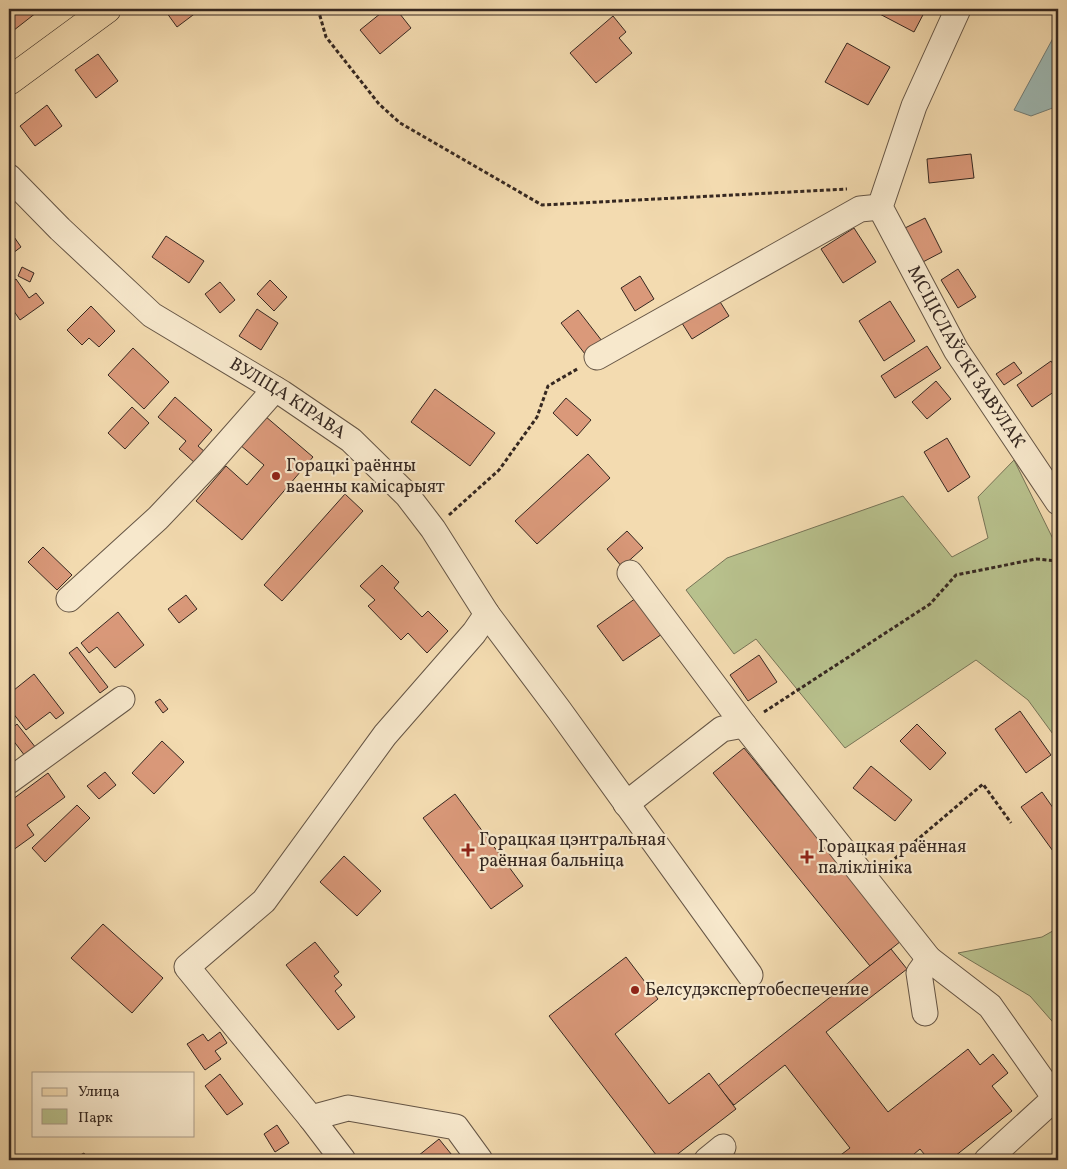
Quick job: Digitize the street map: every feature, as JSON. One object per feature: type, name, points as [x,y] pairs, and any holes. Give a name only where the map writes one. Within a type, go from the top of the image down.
[{"type":"main road","points":[[9,81],[107,9]]},
{"type":"street","points":[[596,357],[860,209],[880,208],[914,106],[958,9]]},
{"type":"street","name":"ВУЛІЦА КІРАВА","points":[[9,177],[60,229],[152,315],[275,389],[351,440],[407,495],[433,530],[487,614],[559,710],[750,974]]},
{"type":"street","name":"МСЦІСЛАЎСКІ ЗАВУЛАК","points":[[880,208],[956,350],[1058,502]]},
{"type":"street","points":[[69,599],[158,518],[210,463],[275,389]]},
{"type":"street","points":[[630,573],[744,724],[929,959],[990,1006],[1055,1098],[987,1160]]},
{"type":"street","points":[[343,1160],[187,967],[264,902],[385,735],[474,633],[487,614]]},
{"type":"street","points":[[9,781],[122,699]]},
{"type":"street","points":[[626,804],[722,729],[744,724]]},
{"type":"street","points":[[925,1013],[919,973],[929,959]]},
{"type":"street","points":[[310,1118],[348,1108],[456,1127],[480,1160]]},
{"type":"path","points":[[318,9],[326,37],[379,104],[400,123],[542,204],[848,189]]},
{"type":"path","points":[[433,530],[499,470],[537,417],[548,386],[596,357]]},
{"type":"path","points":[[744,724],[930,604],[956,575],[1036,559],[1058,561]]},
{"type":"path","points":[[869,882],[983,784],[1011,823]]},
{"type":"green space","points":[[1014,460],[1058,549],[1058,741],[1028,700],[976,660],[845,748],[756,639],[734,654],[686,590],[727,558],[903,496],[952,557],[988,538],[978,497]]},
{"type":"green space","points":[[1058,928],[1058,1028],[1030,996],[958,953],[1042,937]]},
{"type":"water","points":[[1058,29],[1058,106],[1031,116],[1014,110]]},
{"type":"building","points":[[9,9],[41,9],[9,34]]},
{"type":"building","points":[[164,9],[201,9],[177,27]]},
{"type":"building","points":[[386,9],[396,9],[411,28],[380,54],[360,30]]},
{"type":"building","points":[[875,9],[926,9],[914,32],[874,11]]},
{"type":"building","points":[[613,16],[626,32],[619,38],[632,53],[596,83],[570,53]]},
{"type":"building","points":[[847,43],[890,67],[868,105],[825,82]]},
{"type":"building","points":[[98,54],[118,81],[96,98],[75,70]]},
{"type":"building","points":[[47,105],[62,126],[35,146],[20,126]]},
{"type":"building","points":[[971,154],[974,178],[929,183],[927,159]]},
{"type":"building","points":[[925,218],[942,252],[921,263],[903,229]]},
{"type":"building","points":[[854,228],[876,262],[843,283],[821,249]]},
{"type":"building","points":[[9,232],[21,247],[9,256]]},
{"type":"building","points":[[166,236],[204,261],[189,283],[152,257]]},
{"type":"building","points":[[22,267],[34,273],[30,282],[18,276]]},
{"type":"building","points":[[958,269],[976,297],[958,308],[941,280]]},
{"type":"building","points":[[640,276],[654,299],[635,311],[621,288]]},
{"type":"building","points":[[16,279],[29,298],[36,293],[44,303],[20,320],[9,304],[9,284]]},
{"type":"building","points":[[270,280],[287,297],[274,311],[257,294]]},
{"type":"building","points":[[220,282],[235,300],[220,313],[205,294]]},
{"type":"building","points":[[717,297],[729,316],[692,339],[680,320]]},
{"type":"building","points":[[890,301],[915,341],[884,361],[859,321]]},
{"type":"building","points":[[91,306],[115,331],[99,347],[89,338],[82,345],[67,330]]},
{"type":"building","points":[[257,309],[278,323],[261,350],[239,336]]},
{"type":"building","points":[[578,310],[602,341],[585,354],[561,323]]},
{"type":"building","points":[[927,346],[941,368],[895,398],[881,376]]},
{"type":"building","points":[[133,348],[169,382],[144,409],[108,375]]},
{"type":"building","points":[[1051,361],[1058,372],[1058,389],[1032,407],[1017,385]]},
{"type":"building","points":[[1014,362],[1022,373],[1004,385],[996,374]]},
{"type":"building","points":[[936,381],[951,399],[927,419],[912,402]]},
{"type":"building","points":[[435,389],[495,433],[470,466],[411,422]]},
{"type":"building","points":[[175,397],[212,430],[198,446],[205,452],[195,463],[179,449],[186,441],[158,417]]},
{"type":"building","points":[[566,398],[591,420],[577,436],[553,413]]},
{"type":"building","points":[[132,407],[149,423],[125,449],[108,433]]},
{"type":"building","name":"Горацкі раённы ваенны камісарыят","points":[[265,416],[313,457],[242,540],[196,501],[226,466],[247,485],[264,465],[240,445]]},
{"type":"building","points":[[947,438],[970,477],[948,492],[924,452]]},
{"type":"building","points":[[588,454],[610,478],[537,544],[515,521]]},
{"type":"building","points":[[345,494],[363,511],[282,601],[264,585]]},
{"type":"building","points":[[627,531],[643,548],[622,567],[607,549]]},
{"type":"building","points":[[43,547],[72,575],[57,590],[28,562]]},
{"type":"building","points":[[382,565],[399,582],[394,588],[422,617],[428,611],[448,631],[427,653],[408,633],[401,640],[368,606],[375,600],[360,586]]},
{"type":"building","points":[[186,595],[197,609],[179,623],[168,609]]},
{"type":"building","points":[[636,598],[662,634],[623,661],[597,626]]},
{"type":"building","points":[[118,612],[144,645],[115,668],[97,647],[89,653],[81,643]]},
{"type":"building","points":[[77,647],[108,687],[100,693],[69,653]]},
{"type":"building","points":[[759,655],[777,682],[748,701],[730,675]]},
{"type":"building","points":[[34,674],[64,713],[56,719],[50,712],[26,730],[9,708],[9,694]]},
{"type":"building","points":[[160,699],[168,709],[163,713],[155,702]]},
{"type":"building","points":[[1020,711],[1051,755],[1026,773],[995,729]]},
{"type":"building","points":[[17,724],[36,748],[25,756],[9,735],[9,731]]},
{"type":"building","points":[[917,724],[946,753],[930,770],[900,741]]},
{"type":"building","points":[[162,741],[184,762],[154,794],[132,773]]},
{"type":"building","name":"Горацкая раённая паліклініка","points":[[744,748],[901,941],[870,966],[713,773]]},
{"type":"building","points":[[871,766],[912,800],[895,821],[853,788]]},
{"type":"building","points":[[105,772],[116,785],[99,799],[87,786]]},
{"type":"building","points":[[48,773],[65,797],[27,825],[34,835],[9,853],[9,802]]},
{"type":"building","points":[[1042,792],[1058,815],[1058,858],[1021,807]]},
{"type":"building","points":[[455,794],[523,886],[491,909],[423,818]]},
{"type":"building","points":[[77,805],[90,818],[45,862],[32,848]]},
{"type":"building","points":[[344,856],[381,891],[357,916],[320,882]]},
{"type":"building","points":[[103,924],[163,978],[132,1013],[71,958]]},
{"type":"building","points":[[315,942],[339,972],[334,976],[342,985],[335,991],[355,1017],[338,1030],[286,965]]},
{"type":"building","points":[[891,949],[907,969],[826,1032],[888,1112],[968,1049],[980,1065],[993,1054],[1008,1073],[992,1086],[1012,1111],[950,1160],[929,1160],[920,1149],[907,1160],[834,1160],[850,1148],[785,1065],[734,1105],[718,1086]]},
{"type":"building","points":[[626,957],[658,999],[615,1034],[669,1104],[709,1073],[736,1109],[670,1160],[660,1160],[549,1016]]},
{"type":"building","points":[[220,1032],[227,1043],[215,1051],[221,1059],[205,1070],[187,1044],[203,1034],[208,1041]]},
{"type":"building","points":[[220,1074],[243,1104],[227,1115],[205,1086]]},
{"type":"building","points":[[277,1125],[289,1143],[275,1152],[264,1134]]},
{"type":"building","points":[[439,1139],[456,1160],[413,1160]]},
{"type":"building","points":[[84,1153],[88,1160],[71,1160]]},
{"type":"place","name":"Горацкі раённы ваенны камісарыят","points":[[276,476]]},
{"type":"place","name":"Горацкая цэнтральная раённая бальніца","points":[[468,850]]},
{"type":"place","name":"Горацкая раённая паліклініка","points":[[807,857]]},
{"type":"place","name":"Белсудэкспертобеспечение","points":[[635,990]]}]
